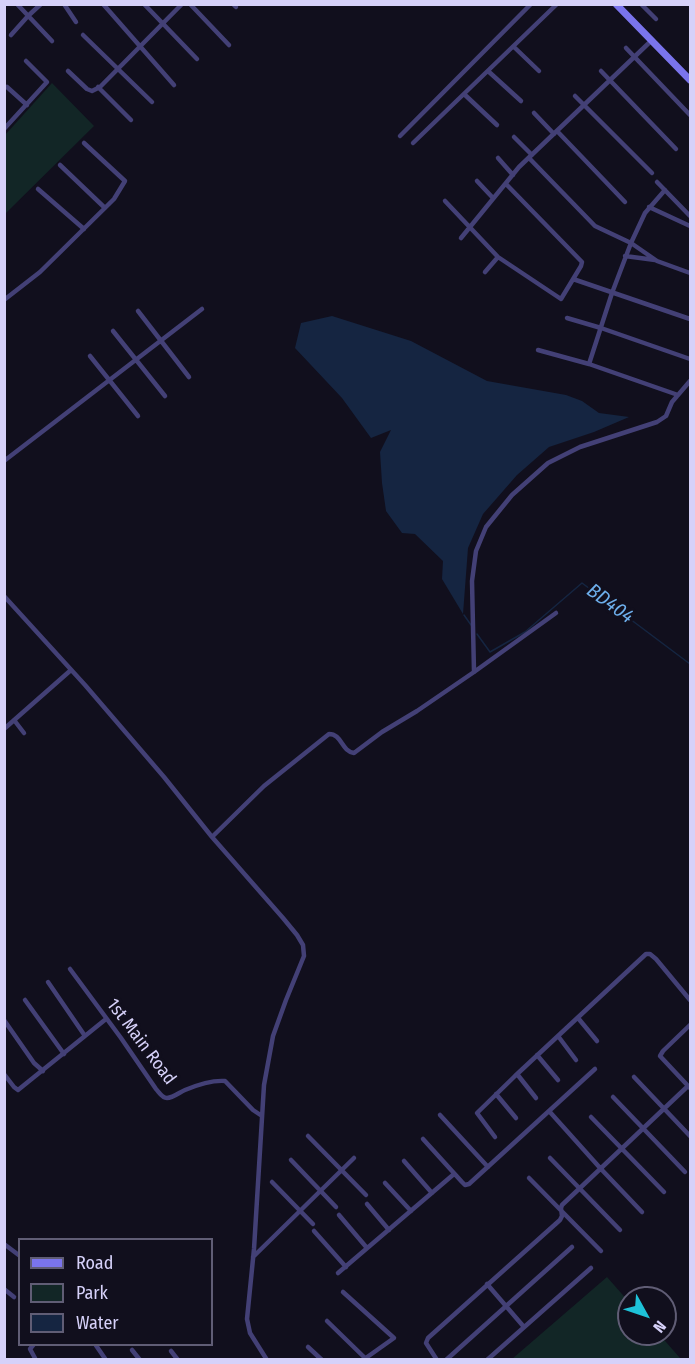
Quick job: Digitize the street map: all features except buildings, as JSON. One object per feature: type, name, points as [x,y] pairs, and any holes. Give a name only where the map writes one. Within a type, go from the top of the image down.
[{"type":"street","points":[[17,4],[52,41]]},
{"type":"street","points":[[11,36],[41,4]]},
{"type":"street","points":[[64,4],[76,22]]},
{"type":"street","points":[[103,4],[174,85]]},
{"type":"street","points":[[144,4],[196,59]]},
{"type":"street","points":[[68,71],[92,91],[141,47],[182,4]]},
{"type":"street","points":[[190,4],[229,45]]},
{"type":"street","points":[[399,136],[531,4]]},
{"type":"street","points":[[414,143],[557,4]]},
{"type":"street","points":[[616,4],[690,80]]},
{"type":"street","points":[[641,4],[656,19]]},
{"type":"street","points":[[83,35],[152,102]]},
{"type":"street","points":[[461,238],[513,175],[651,41]]},
{"type":"street","points":[[514,47],[539,71]]},
{"type":"street","points":[[626,48],[690,115]]},
{"type":"street","points":[[5,129],[47,82],[26,61]]},
{"type":"street","points":[[488,71],[521,101]]},
{"type":"street","points":[[601,71],[676,149]]},
{"type":"street","points":[[6,87],[27,105]]},
{"type":"street","points":[[98,87],[131,120]]},
{"type":"street","points":[[464,94],[497,125]]},
{"type":"street","points":[[575,96],[651,173]]},
{"type":"street","points":[[534,113],[625,202]]},
{"type":"street","points":[[514,137],[595,226],[631,243],[657,261]]},
{"type":"street","points":[[4,300],[40,273],[114,199],[125,181],[84,142]]},
{"type":"street","points":[[498,158],[513,175]]},
{"type":"street","points":[[60,165],[105,208]]},
{"type":"street","points":[[477,181],[493,198]]},
{"type":"street","points":[[657,182],[690,216]]},
{"type":"street","points":[[445,201],[498,257],[561,299],[582,262],[506,184]]},
{"type":"street","points":[[38,189],[84,229]]},
{"type":"street","points":[[590,364],[625,256],[645,213],[665,190]]},
{"type":"street","points":[[650,207],[690,226]]},
{"type":"street","points":[[625,256],[657,261],[690,273]]},
{"type":"street","points":[[485,272],[498,257]]},
{"type":"street","points":[[573,279],[690,319]]},
{"type":"street","points":[[4,461],[202,309]]},
{"type":"street","points":[[138,311],[189,377]]},
{"type":"street","points":[[567,318],[690,358]]},
{"type":"street","points":[[113,331],[165,396]]},
{"type":"street","points":[[538,350],[590,364],[678,395]]},
{"type":"street","points":[[90,356],[138,416]]},
{"type":"street","points":[[474,672],[472,581],[476,551],[486,527],[512,495],[548,463],[580,447],[657,422],[666,416],[672,402],[690,381]]},
{"type":"street","points":[[4,596],[164,777],[212,837],[297,935],[304,950],[304,956],[273,1036],[264,1085],[247,1319],[250,1333],[267,1359]]},
{"type":"street","points":[[212,837],[264,786],[329,734],[336,735],[346,750],[354,753],[556,613]]},
{"type":"street","points":[[4,729],[71,670]]},
{"type":"street","points":[[14,720],[24,733]]},
{"type":"street","points":[[495,1137],[477,1113],[642,957],[648,954],[656,959],[690,1000]]},
{"type":"street","name":"1st Main Road","points":[[70,969],[163,1096],[166,1098],[209,1083],[225,1081],[253,1110],[262,1116]]},
{"type":"street","points":[[48,982],[85,1036]]},
{"type":"street","points":[[25,1000],[64,1054]]},
{"type":"street","points":[[578,1018],[597,1041]]},
{"type":"street","points":[[4,1074],[18,1090],[106,1019]]},
{"type":"street","points":[[4,1020],[34,1063],[43,1071]]},
{"type":"street","points":[[437,1359],[426,1341],[560,1220],[562,1205],[689,1087],[660,1056],[690,1025]]},
{"type":"street","points":[[558,1036],[576,1060]]},
{"type":"street","points":[[537,1055],[558,1080]]},
{"type":"street","points":[[423,1139],[465,1185],[469,1184],[596,1069]]},
{"type":"street","points":[[517,1074],[536,1098]]},
{"type":"street","points":[[634,1077],[690,1136]]},
{"type":"street","points":[[496,1094],[516,1118]]},
{"type":"street","points":[[613,1097],[685,1172]]},
{"type":"street","points":[[549,1111],[642,1212]]},
{"type":"street","points":[[440,1115],[488,1167]]},
{"type":"street","points":[[591,1117],[664,1192]]},
{"type":"street","points":[[308,1136],[366,1195]]},
{"type":"street","points":[[253,1258],[354,1158]]},
{"type":"street","points":[[550,1158],[620,1230]]},
{"type":"street","points":[[291,1160],[336,1207]]},
{"type":"street","points":[[404,1161],[432,1192]]},
{"type":"street","points":[[338,1273],[454,1174]]},
{"type":"street","points":[[529,1178],[601,1251]]},
{"type":"street","points":[[272,1182],[313,1224]]},
{"type":"street","points":[[385,1184],[411,1211]]},
{"type":"street","points":[[367,1204],[389,1230]]},
{"type":"street","points":[[339,1215],[367,1248]]},
{"type":"street","points":[[314,1231],[346,1267]]},
{"type":"street","points":[[4,1244],[18,1254]]},
{"type":"street","points":[[447,1359],[572,1246]]},
{"type":"street","points":[[487,1359],[591,1268]]},
{"type":"street","points":[[487,1284],[524,1327]]},
{"type":"street","points":[[4,1289],[14,1297]]},
{"type":"street","points":[[327,1321],[364,1359],[394,1338],[343,1292]]},
{"type":"street","points":[[32,1346],[30,1349],[36,1359]]},
{"type":"street","points":[[96,1346],[106,1359]]},
{"type":"street","points":[[308,1347],[322,1359]]},
{"type":"street","points":[[132,1350],[140,1359]]},
{"type":"street","points":[[171,1351],[178,1359]]},
{"type":"green space","points":[[52,83],[94,126],[5,214],[5,135]]},
{"type":"green space","points":[[607,1277],[617,1288],[617,1346],[670,1346],[680,1358],[679,1360],[512,1359]]},
{"type":"water","points":[[332,316],[411,341],[487,381],[566,395],[582,401],[599,413],[629,417],[549,447],[517,475],[483,514],[468,548],[463,614],[442,579],[443,561],[415,534],[402,533],[386,511],[380,452],[391,430],[371,438],[342,398],[295,348],[301,323]]},
{"type":"waterway","name":"BD404","points":[[477,634],[490,652],[525,632],[582,583],[690,664]]},
{"type":"waterway","name":"BD404","points":[[464,615],[471,625]]}]
